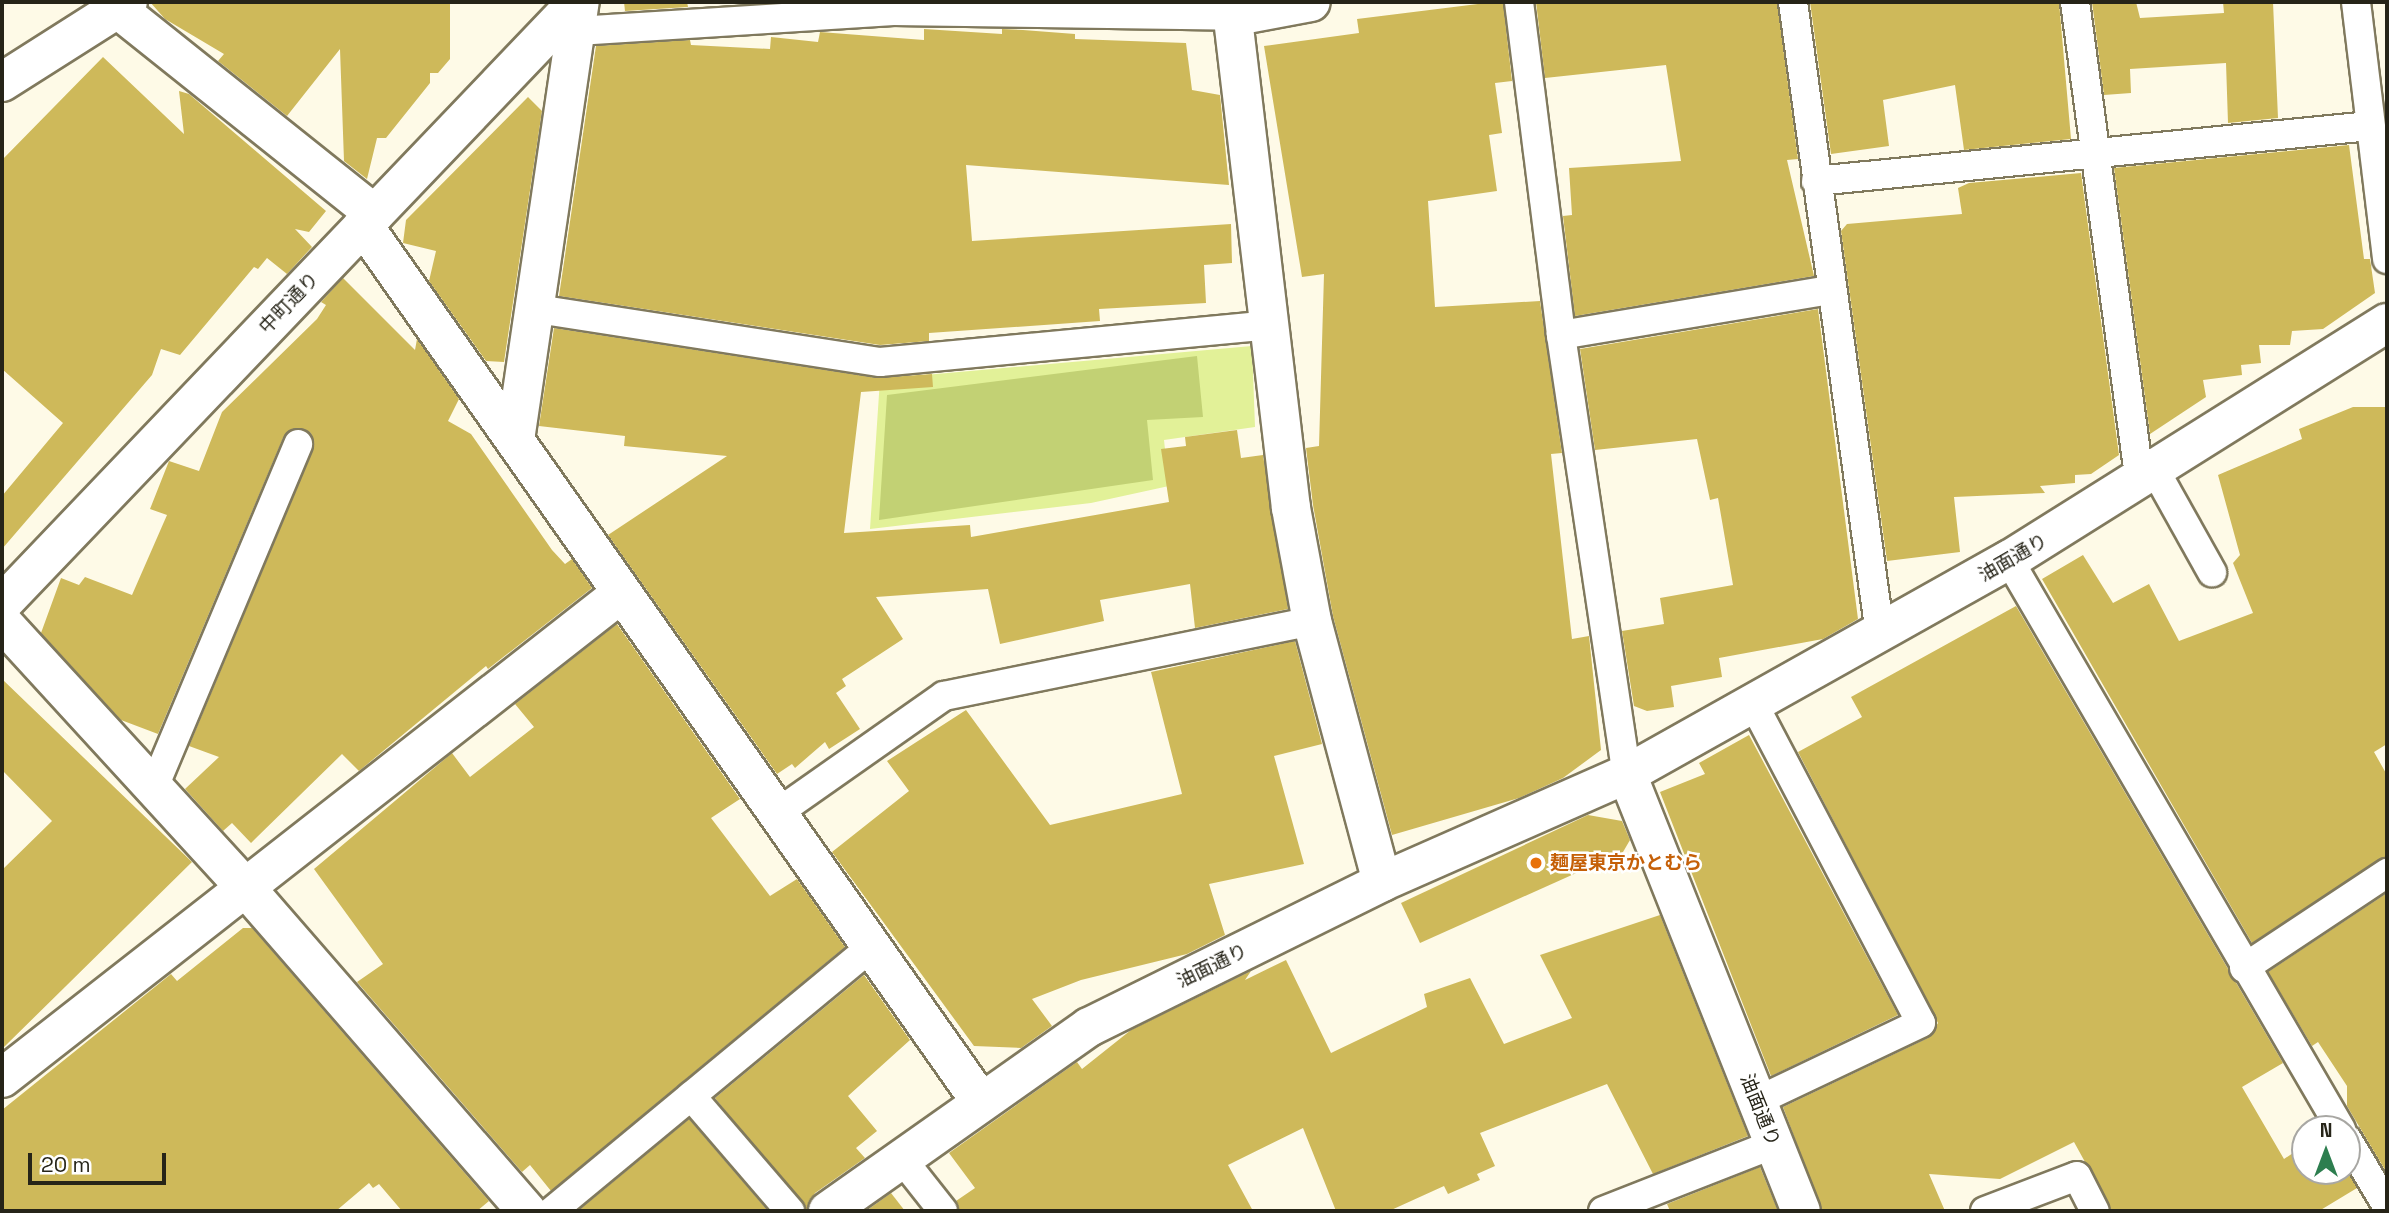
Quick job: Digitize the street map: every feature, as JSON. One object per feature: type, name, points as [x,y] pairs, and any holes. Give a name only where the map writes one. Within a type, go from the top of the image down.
[{"type":"street","points":[[1311,2],[1234,9],[1291,508],[1311,621],[1382,883]]},
{"type":"street","points":[[2,82],[124,6],[369,219],[619,595],[776,814],[874,944],[981,1102]]},
{"type":"street","points":[[515,440],[537,309],[578,11]]},
{"type":"street","name":"中町通り","points":[[2,604],[369,219],[578,11]]},
{"type":"street","name":"油面通り","points":[[828,1211],[1089,1027],[1382,883],[1627,774],[2010,560],[2148,477],[2387,323]]},
{"type":"street","points":[[2,1078],[619,595]]},
{"type":"street","points":[[2,622],[245,887],[527,1211]]},
{"type":"street","name":"油面通り","points":[[1627,774],[1801,1211]]},
{"type":"lane","points":[[1519,2],[1561,335],[1627,774]]},
{"type":"lane","points":[[1793,2],[1830,290],[1880,634]]},
{"type":"lane","points":[[2075,2],[2096,153],[2148,477],[2212,572]]},
{"type":"lane","points":[[2356,2],[2387,259]]},
{"type":"lane","points":[[578,11],[1234,9]]},
{"type":"lane","points":[[1816,181],[2370,126]]},
{"type":"lane","points":[[1561,335],[1830,290]]},
{"type":"lane","points":[[537,309],[880,362],[1272,325]]},
{"type":"lane","points":[[154,788],[298,444]]},
{"type":"lane","points":[[2010,560],[2244,968],[2333,1115]]},
{"type":"lane","points":[[776,814],[944,696],[1311,621]]},
{"type":"lane","points":[[1753,703],[1921,1023],[1757,1101]]},
{"type":"lane","points":[[2244,968],[2387,873]]},
{"type":"lane","points":[[552,1211],[874,944]]},
{"type":"lane","points":[[691,1096],[790,1211]]},
{"type":"lane","points":[[1603,1211],[1774,1144]]},
{"type":"lane","points":[[902,1159],[943,1211]]},
{"type":"lane","points":[[2361,1162],[2387,1206]]},
{"type":"lane","points":[[1985,1211],[2077,1176],[2095,1211]]},
{"type":"green space","points":[[1252,346],[1255,427],[1164,440],[1169,486],[1091,503],[870,529],[880,379]]},
{"type":"green space","points":[[1197,356],[1203,417],[1147,420],[1153,480],[879,520],[887,395]]},
{"type":"building","points":[[150,2],[450,2],[450,59],[438,73],[430,73],[430,83],[386,138],[377,138],[367,179],[344,161],[340,49],[287,116],[218,61],[224,54],[165,19]]},
{"type":"building","points":[[624,2],[687,2],[688,7],[625,11]]},
{"type":"building","points":[[1503,2],[1512,81],[1495,83],[1502,133],[1489,135],[1497,191],[1428,201],[1435,307],[1540,301],[1562,453],[1551,454],[1572,639],[1589,636],[1601,750],[1563,778],[1519,798],[1392,835],[1333,616],[1313,505],[1306,448],[1319,446],[1324,274],[1302,277],[1264,46],[1359,33],[1357,19]]},
{"type":"building","points":[[1536,2],[1777,2],[1798,159],[1787,160],[1814,276],[1575,316],[1563,216],[1572,215],[1569,168],[1681,161],[1666,65],[1545,78]]},
{"type":"building","points":[[1810,2],[2059,2],[2071,139],[1964,150],[1955,85],[1883,100],[1889,146],[1831,154]]},
{"type":"building","points":[[2092,2],[2136,2],[2140,18],[2224,13],[2223,2],[2273,2],[2278,118],[2228,123],[2226,63],[2130,69],[2131,93],[2104,95]]},
{"type":"building","points":[[924,29],[1002,34],[1002,29],[1023,30],[1075,34],[1075,39],[1186,43],[1192,90],[1220,95],[1229,185],[966,165],[972,241],[1231,224],[1232,263],[1204,265],[1206,303],[1099,309],[1100,321],[929,333],[929,341],[880,345],[559,296],[596,46],[690,40],[691,45],[770,49],[771,37],[818,42],[820,32],[924,40]]},
{"type":"building","points":[[103,57],[184,134],[179,91],[189,94],[326,211],[309,232],[295,229],[312,247],[287,274],[267,258],[258,269],[254,267],[180,355],[161,349],[152,375],[2,549],[2,496],[63,423],[2,369],[2,160]]},
{"type":"building","points":[[528,97],[542,111],[504,362],[486,361],[429,281],[436,251],[403,243],[406,220]]},
{"type":"building","points":[[2349,145],[2364,259],[2370,259],[2375,293],[2323,329],[2292,331],[2290,345],[2259,345],[2261,363],[2241,365],[2242,375],[2203,380],[2206,397],[2150,434],[2114,168]]},
{"type":"building","points":[[2081,173],[2119,455],[2091,474],[2075,475],[2075,483],[2040,486],[2045,493],[1954,497],[1960,552],[1887,561],[1841,231],[1847,224],[1962,214],[1958,188],[1969,183]]},
{"type":"building","points":[[343,278],[415,350],[417,339],[459,399],[448,421],[471,434],[552,550],[565,564],[572,559],[592,588],[488,669],[486,666],[359,771],[342,754],[251,843],[232,823],[223,831],[185,789],[219,757],[189,746],[313,450],[311,433],[295,428],[283,438],[158,734],[121,720],[41,633],[61,578],[79,585],[85,577],[132,595],[167,515],[150,509],[169,461],[199,471],[222,412],[317,319],[326,305],[321,302]]},
{"type":"building","points":[[1818,309],[1858,619],[1823,639],[1719,658],[1722,677],[1671,686],[1674,707],[1647,711],[1634,706],[1622,631],[1664,624],[1660,598],[1733,585],[1718,498],[1710,500],[1697,439],[1595,450],[1580,349]]},
{"type":"building","points":[[554,328],[877,378],[932,374],[933,387],[861,392],[844,533],[970,525],[971,537],[1169,502],[1161,449],[1186,446],[1185,437],[1237,430],[1241,458],[1263,455],[1288,609],[1195,628],[1190,584],[1100,600],[1104,621],[1000,644],[988,589],[876,597],[903,639],[842,679],[846,686],[836,693],[860,729],[829,749],[825,742],[795,768],[792,764],[777,774],[608,535],[727,456],[624,446],[625,436],[539,426]]},
{"type":"building","points":[[2353,407],[2387,407],[2387,744],[2374,752],[2387,775],[2387,857],[2252,943],[2042,579],[2083,555],[2113,603],[2149,584],[2179,641],[2253,613],[2233,563],[2240,555],[2218,475],[2302,439],[2299,429]]},
{"type":"building","points":[[2016,606],[2283,1063],[2242,1087],[2284,1159],[2291,1154],[2291,1185],[2355,1185],[2357,1188],[2319,1211],[2112,1211],[2074,1142],[2000,1179],[1929,1174],[1945,1211],[1822,1211],[1783,1107],[1928,1038],[1938,1023],[1798,752],[1862,717],[1851,697]]},
{"type":"building","points":[[617,624],[740,799],[711,818],[770,896],[797,879],[845,947],[551,1191],[530,1165],[522,1172],[357,982],[383,964],[314,869],[452,753],[470,777],[534,727],[515,704]]},
{"type":"building","points":[[1295,641],[1322,744],[1274,756],[1304,864],[1209,884],[1225,935],[1187,954],[1081,980],[1032,999],[1052,1026],[1021,1048],[974,1046],[832,852],[909,791],[887,761],[966,710],[1050,825],[1182,794],[1151,672]]},
{"type":"building","points":[[2,679],[192,862],[2,1049],[2,870],[52,821],[2,770]]},
{"type":"building","points":[[1749,735],[1898,1015],[1771,1076],[1660,792],[1705,774],[1699,763]]},
{"type":"building","points":[[1588,815],[1622,821],[1630,840],[1623,852],[1420,943],[1401,903]]},
{"type":"building","points":[[2387,893],[2387,1169],[2385,1170],[2361,1130],[2361,1115],[2352,1115],[2347,1106],[2347,1086],[2318,1042],[2312,1046],[2268,972]]},
{"type":"building","points":[[1660,915],[1748,1136],[1653,1174],[1607,1084],[1480,1133],[1495,1166],[1477,1174],[1480,1180],[1448,1194],[1444,1186],[1389,1211],[1336,1211],[1303,1128],[1228,1165],[1253,1211],[959,1211],[956,1201],[975,1188],[949,1153],[1077,1062],[1082,1069],[1131,1030],[1251,971],[1245,980],[1286,960],[1331,1053],[1427,1007],[1424,994],[1470,978],[1504,1044],[1572,1018],[1540,955]]},
{"type":"building","points":[[243,928],[252,928],[489,1201],[477,1211],[402,1211],[379,1184],[373,1188],[369,1183],[336,1211],[2,1211],[2,1110],[171,974],[177,981]]},
{"type":"building","points":[[864,975],[910,1040],[848,1096],[877,1131],[856,1148],[865,1158],[815,1193],[806,1211],[715,1098]]},
{"type":"building","points":[[689,1119],[768,1211],[578,1211]]},
{"type":"building","points":[[1760,1167],[1778,1211],[1670,1211],[1667,1204]]},
{"type":"building","points":[[891,1193],[905,1211],[866,1211]]},
{"type":"place","name":"麺屋東京かとむら","points":[[1536,863]]}]
